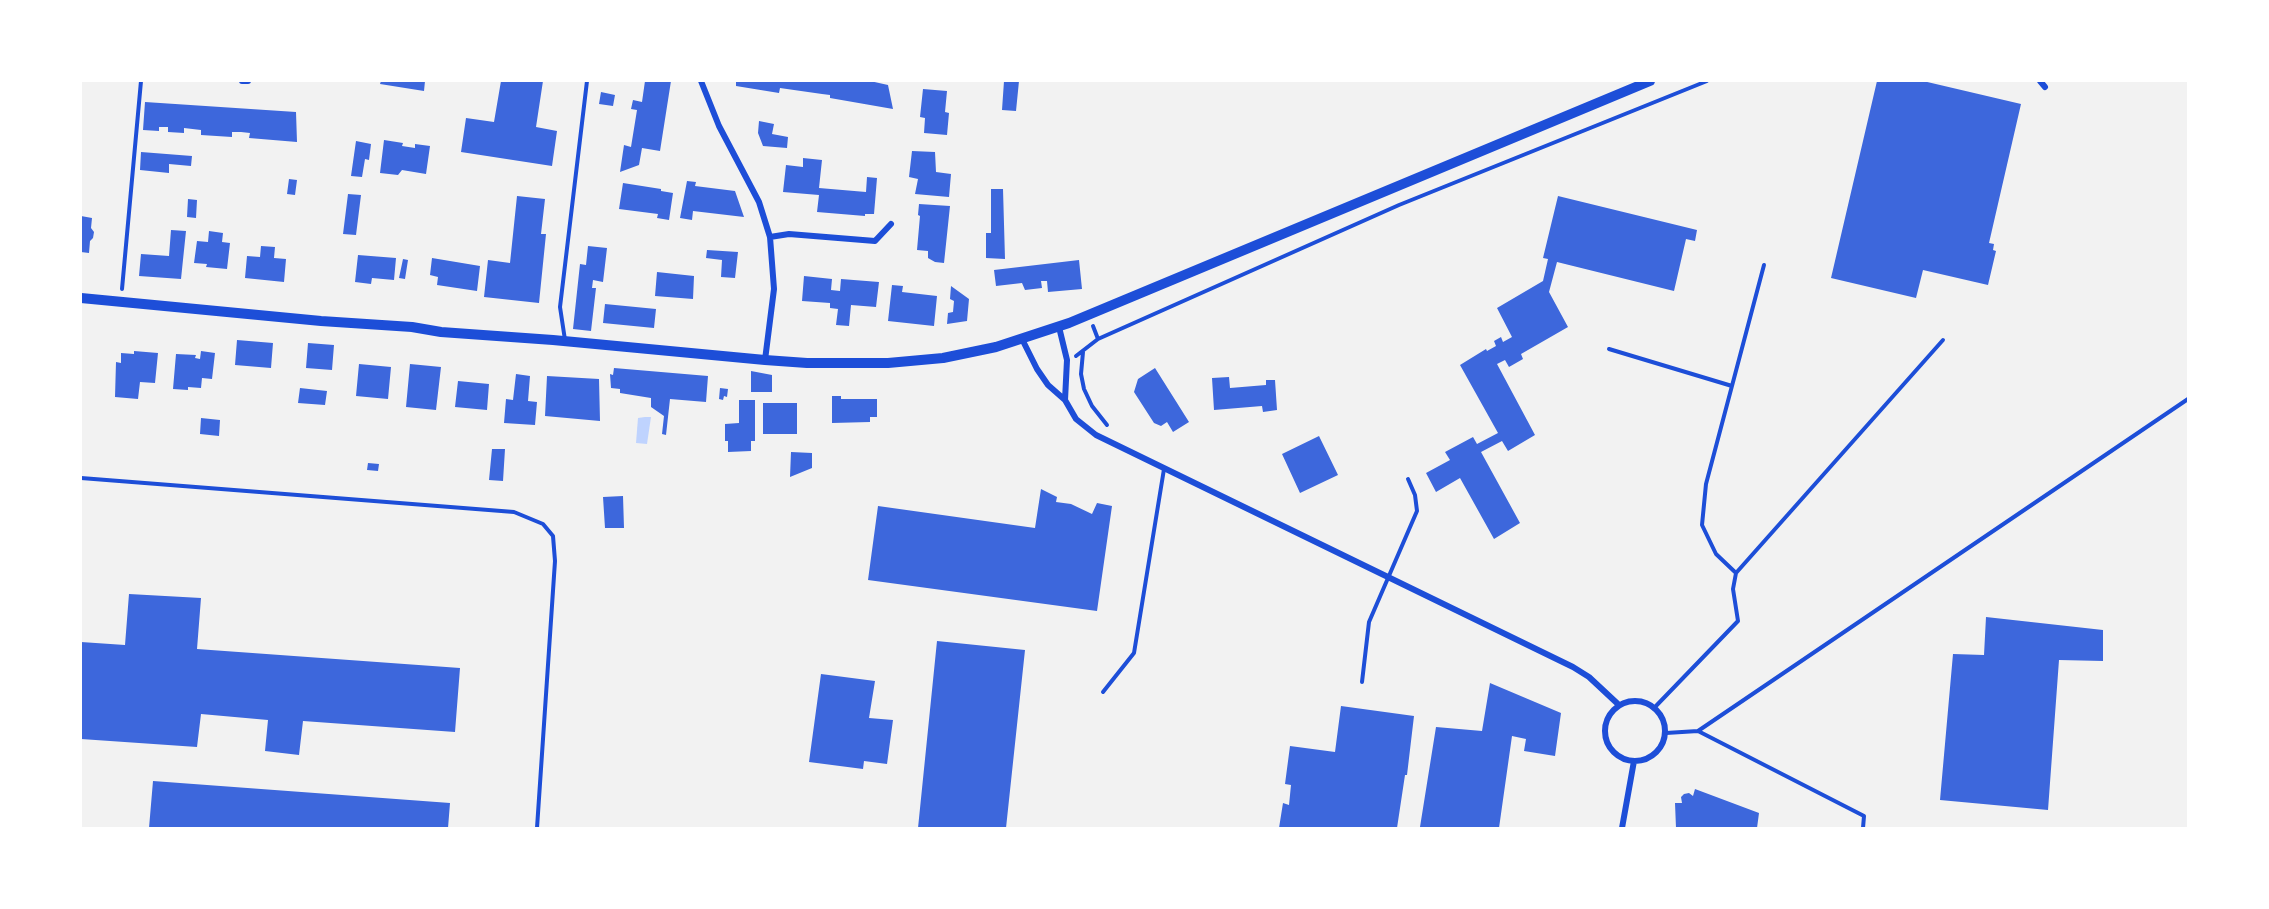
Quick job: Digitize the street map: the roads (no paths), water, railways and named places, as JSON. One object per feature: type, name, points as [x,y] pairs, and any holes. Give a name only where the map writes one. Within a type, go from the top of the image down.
[{"type":"street","points":[[242,81],[248,81]]},
{"type":"street","points":[[702,81],[719,126],[759,202],[770,237],[774,289],[765,360]]},
{"type":"street","points":[[81,298],[765,360],[818,363],[915,361],[967,354],[1059,327],[1650,81]]},
{"type":"street","points":[[2040,81],[2045,87]]},
{"type":"street","points":[[770,237],[789,234],[874,241],[891,224]]},
{"type":"street","points":[[1059,327],[1067,360],[1065,400]]},
{"type":"street","points":[[1022,339],[1037,369],[1048,384],[1065,400],[1076,420],[1085,428],[1164,469],[1573,667],[1589,677],[1619,705]]},
{"type":"street","points":[[1637,700],[1655,707],[1665,723],[1666,733],[1659,750],[1643,760],[1634,761],[1616,754],[1606,738],[1607,720],[1619,705],[1637,700]]},
{"type":"street","points":[[1622,828],[1634,761]]},
{"type":"lane","points":[[566,341],[560,307],[587,81]]},
{"type":"lane","points":[[1736,573],[1716,554],[1702,525],[1706,484],[1764,265]]},
{"type":"lane","points":[[1655,707],[1738,621],[1733,589],[1736,573],[1943,340]]},
{"type":"lane","points":[[1609,349],[1732,386]]},
{"type":"lane","points":[[1103,692],[1134,653],[1164,469]]},
{"type":"lane","points":[[81,478],[514,512],[543,524],[554,536],[555,561],[537,828]]},
{"type":"lane","points":[[1362,682],[1369,622],[1417,511],[1415,495],[1408,479]]},
{"type":"water","points":[[651,417],[647,444],[636,443],[638,418]]}]
